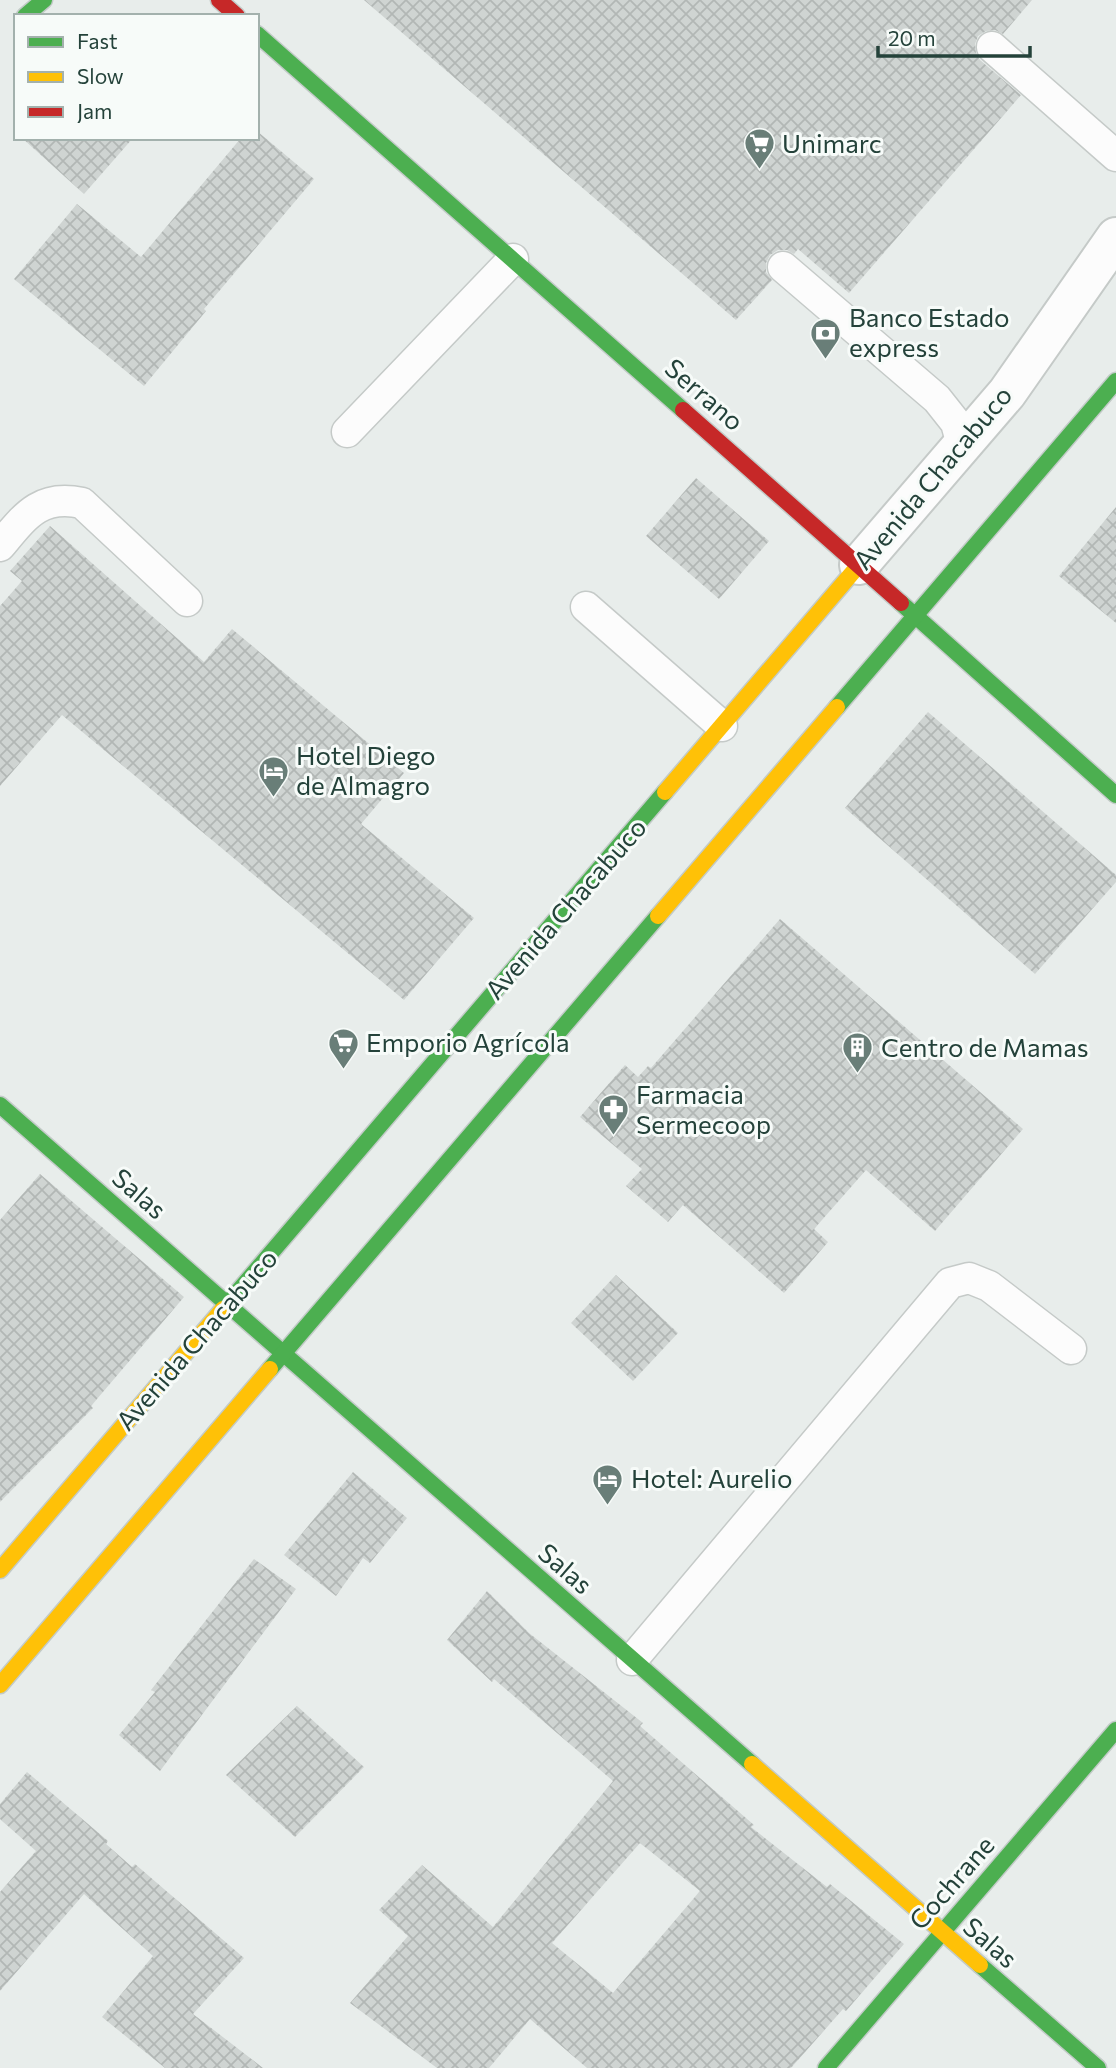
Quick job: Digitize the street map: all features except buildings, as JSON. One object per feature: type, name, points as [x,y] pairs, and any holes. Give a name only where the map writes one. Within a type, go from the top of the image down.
[{"type":"main road","points":[[27,14],[44,0]]},
{"type":"main road","points":[[219,0],[235,14]]},
{"type":"main road","name":"Serrano","points":[[259,36],[1116,795]]},
{"type":"main road","points":[[0,1685],[1116,381]]},
{"type":"main road","name":"Avenida Chacabuco","points":[[0,1570],[859,565]]},
{"type":"main road","name":"Salas","points":[[0,1105],[1098,2068]]},
{"type":"main road","name":"Cochrane","points":[[826,2068],[1116,1730]]},
{"type":"street","name":"Avenida Chacabuco","points":[[859,565],[1007,393],[1116,237]]},
{"type":"lane","points":[[992,47],[1116,156]]},
{"type":"lane","points":[[347,432],[513,259]]},
{"type":"lane","points":[[783,267],[937,399],[956,423],[962,445]]},
{"type":"lane","points":[[0,546],[23,519],[43,505],[63,499],[82,503],[187,601]]},
{"type":"lane","points":[[586,607],[723,726]]},
{"type":"lane","points":[[632,1660],[950,1283],[969,1278],[989,1286],[1071,1349]]},
{"type":"traffic: fast","points":[[27,14],[44,0]]},
{"type":"traffic: fast","points":[[259,36],[683,410]]},
{"type":"traffic: fast","points":[[837,707],[1116,381]]},
{"type":"traffic: fast","points":[[901,603],[1116,795]]},
{"type":"traffic: fast","points":[[223,1309],[665,792]]},
{"type":"traffic: fast","points":[[270,1369],[658,916]]},
{"type":"traffic: fast","points":[[0,1105],[284,1354]]},
{"type":"traffic: fast","points":[[284,1354],[752,1764]]},
{"type":"traffic: fast","points":[[826,2068],[1116,1730]]},
{"type":"traffic: fast","points":[[980,1965],[1098,2068]]},
{"type":"traffic: slow","points":[[665,792],[859,565]]},
{"type":"traffic: slow","points":[[658,916],[837,707]]},
{"type":"traffic: slow","points":[[0,1570],[223,1309]]},
{"type":"traffic: slow","points":[[0,1685],[270,1369]]},
{"type":"traffic: slow","points":[[752,1764],[980,1965]]},
{"type":"traffic: jam","points":[[219,0],[235,14]]},
{"type":"traffic: jam","points":[[683,410],[901,603]]},
{"type":"place","name":"Unimarc","points":[[759,171]]},
{"type":"place","name":"Banco Estado express","points":[[826,360]]},
{"type":"place","name":"Hotel Diego de Almagro","points":[[273,798]]},
{"type":"place","name":"Emporio Agrícola","points":[[343,1070]]},
{"type":"place","name":"Centro de Mamas","points":[[858,1075]]},
{"type":"place","name":"Farmacia Sermecoop","points":[[613,1137]]},
{"type":"place","name":"Hotel: Aurelio","points":[[608,1506]]}]
